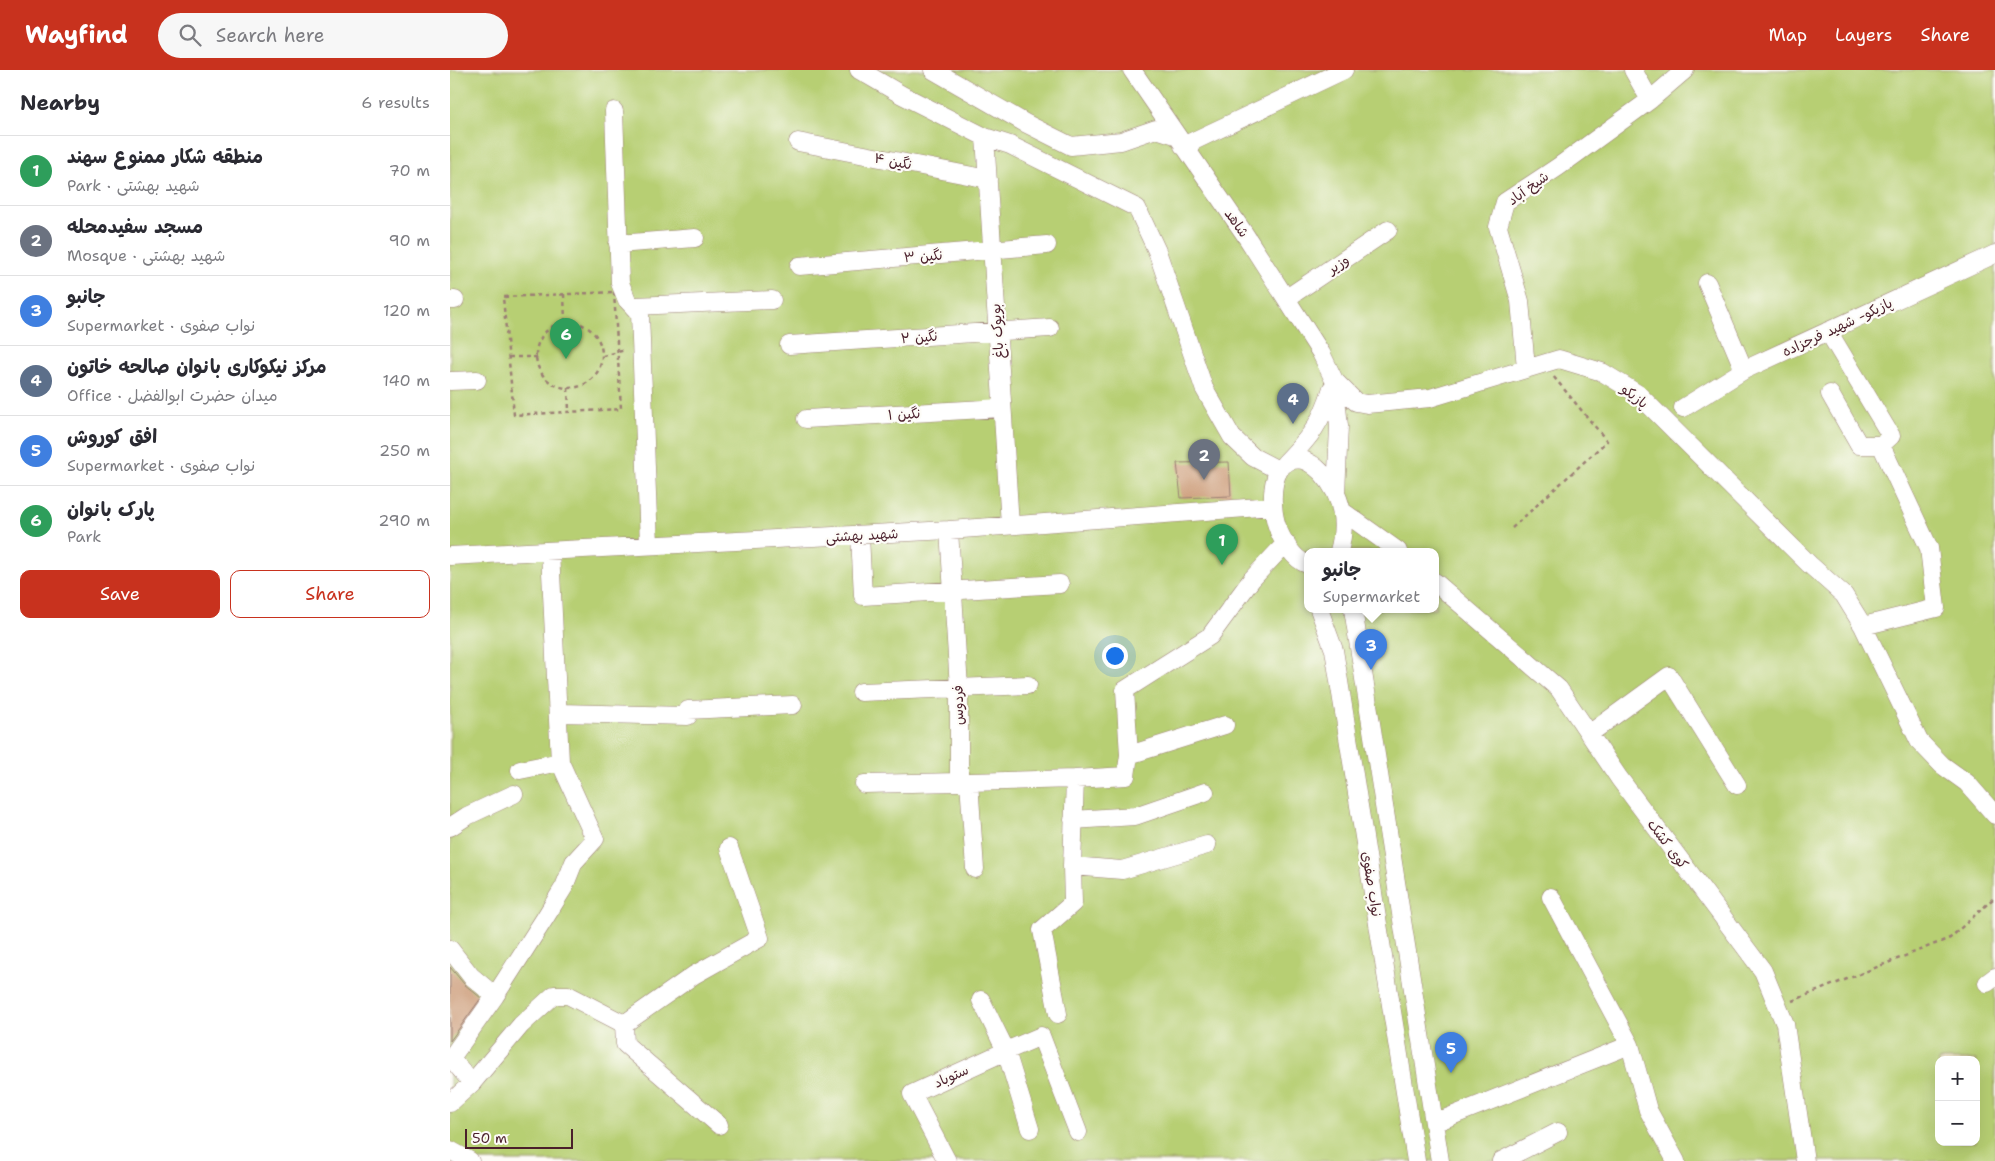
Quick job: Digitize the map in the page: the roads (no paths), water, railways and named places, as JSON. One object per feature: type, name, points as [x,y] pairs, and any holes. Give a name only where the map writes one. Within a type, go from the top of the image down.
[{"type":"street","points":[[859,70],[902,96],[985,136],[1010,145],[1137,208],[1157,251],[1204,388],[1232,437],[1253,457],[1282,466],[1302,460],[1317,468],[1329,481],[1339,502],[1394,548]]},
{"type":"street","points":[[933,70],[1025,123],[1071,146],[1121,141],[1156,129],[1179,141],[1344,70]]},
{"type":"street","name":"شاهد","points":[[1132,70],[1287,298],[1321,353],[1334,380]]},
{"type":"street","points":[[1633,70],[1650,100]]},
{"type":"street","name":"شیخ آباد","points":[[1534,366],[1520,301],[1498,226],[1506,202],[1650,100],[1685,70]]},
{"type":"street","points":[[614,111],[620,282],[627,300],[635,306],[640,314],[649,544]]},
{"type":"street","points":[[1010,145],[1025,123]]},
{"type":"street","name":"بویوک باغ","points":[[985,136],[1010,525]]},
{"type":"street","name":"نگین ۴","points":[[798,142],[988,179]]},
{"type":"street","name":"وزیر","points":[[1287,298],[1388,230]]},
{"type":"street","points":[[618,244],[695,238]]},
{"type":"street","name":"نگین ۳","points":[[799,266],[1047,245]]},
{"type":"street","name":"پازیکو- شهید فرجزاده","points":[[1683,408],[1744,370],[1995,254]]},
{"type":"street","points":[[1707,284],[1744,370]]},
{"type":"street","points":[[635,306],[772,300]]},
{"type":"street","name":"نگین ۲","points":[[789,346],[1050,328]]},
{"type":"street","points":[[1828,331],[1891,436],[1881,445],[1859,445],[1830,394]]},
{"type":"street","name":"پازیکو","points":[[1334,380],[1356,402],[1367,404],[1430,398],[1559,360],[1602,372],[1638,394],[1810,564],[1844,595],[1863,626],[1920,741],[1942,765],[1967,783],[1995,815]]},
{"type":"street","points":[[450,381],[477,380]]},
{"type":"street","points":[[1304,566],[1279,532],[1273,506],[1274,480],[1282,466],[1308,440],[1324,415],[1334,380]]},
{"type":"street","points":[[1334,380],[1339,426],[1339,502],[1342,547]]},
{"type":"street","name":"نگین ۱","points":[[806,419],[1002,408]]},
{"type":"street","points":[[1863,626],[1936,608],[1928,548],[1881,445]]},
{"type":"street","name":"شهید بهشتی","points":[[450,556],[649,544],[949,530],[1273,506]]},
{"type":"street","name":"فردوس","points":[[949,530],[964,782],[975,869]]},
{"type":"street","points":[[860,535],[863,596],[1060,584]]},
{"type":"street","points":[[864,784],[1126,776],[1128,755],[1125,690],[1210,636],[1252,580],[1286,543]]},
{"type":"street","points":[[472,1083],[451,1058],[495,996],[564,887],[574,862],[595,839],[560,762],[550,550]]},
{"type":"street","name":"کوی کشک","points":[[1439,585],[1559,689],[1619,778],[1764,971],[1785,1024],[1805,1161]]},
{"type":"street","name":"نواب صفوی","points":[[1320,613],[1334,650],[1416,1161]]},
{"type":"street","name":"نواب صفوی","points":[[1354,613],[1440,1161]]},
{"type":"street","points":[[1589,734],[1669,676],[1737,785]]},
{"type":"street","points":[[861,692],[1028,685]]},
{"type":"street","points":[[559,713],[688,716],[688,710],[793,705]]},
{"type":"street","points":[[1128,755],[1225,725]]},
{"type":"street","points":[[520,770],[560,762]]},
{"type":"street","points":[[1058,1014],[1042,930],[1073,903],[1072,866],[1075,779]]},
{"type":"street","points":[[1073,820],[1135,816],[1205,792]]},
{"type":"street","points":[[450,827],[480,809],[514,794]]},
{"type":"street","points":[[1072,866],[1122,870],[1207,845]]},
{"type":"street","points":[[624,1024],[694,976],[760,938],[729,848]]},
{"type":"street","points":[[1552,897],[1630,1046],[1648,1110],[1676,1161]]},
{"type":"street","points":[[450,948],[471,976],[495,996]]},
{"type":"street","points":[[450,1103],[472,1083],[521,1025],[554,995],[568,995],[624,1024]]},
{"type":"street","points":[[981,1000],[1006,1051],[1030,1129]]},
{"type":"street","points":[[624,1024],[625,1044],[719,1125]]},
{"type":"street","points":[[1006,1051],[1041,1036],[1078,1132]]},
{"type":"street","points":[[1434,1123],[1630,1046]]},
{"type":"street","name":"ستوباد","points":[[947,1161],[912,1094],[1006,1051]]},
{"type":"street","points":[[1502,1161],[1558,1132]]},
{"type":"street","points":[[450,1150],[470,1161]]},
{"type":"place","name":"پارک بانوان","points":[[566,359]]},
{"type":"place","name":"مرکز نیکوکاری بانوان صالحه خاتون","points":[[1293,424]]},
{"type":"place","name":"مسجد سفیدمحله","points":[[1204,480]]},
{"type":"place","name":"منطقه شکار ممنوع سهند","points":[[1222,565]]},
{"type":"place","name":"جانبو","points":[[1371,670]]},
{"type":"place","name":"افق کوروش","points":[[1451,1073]]}]
